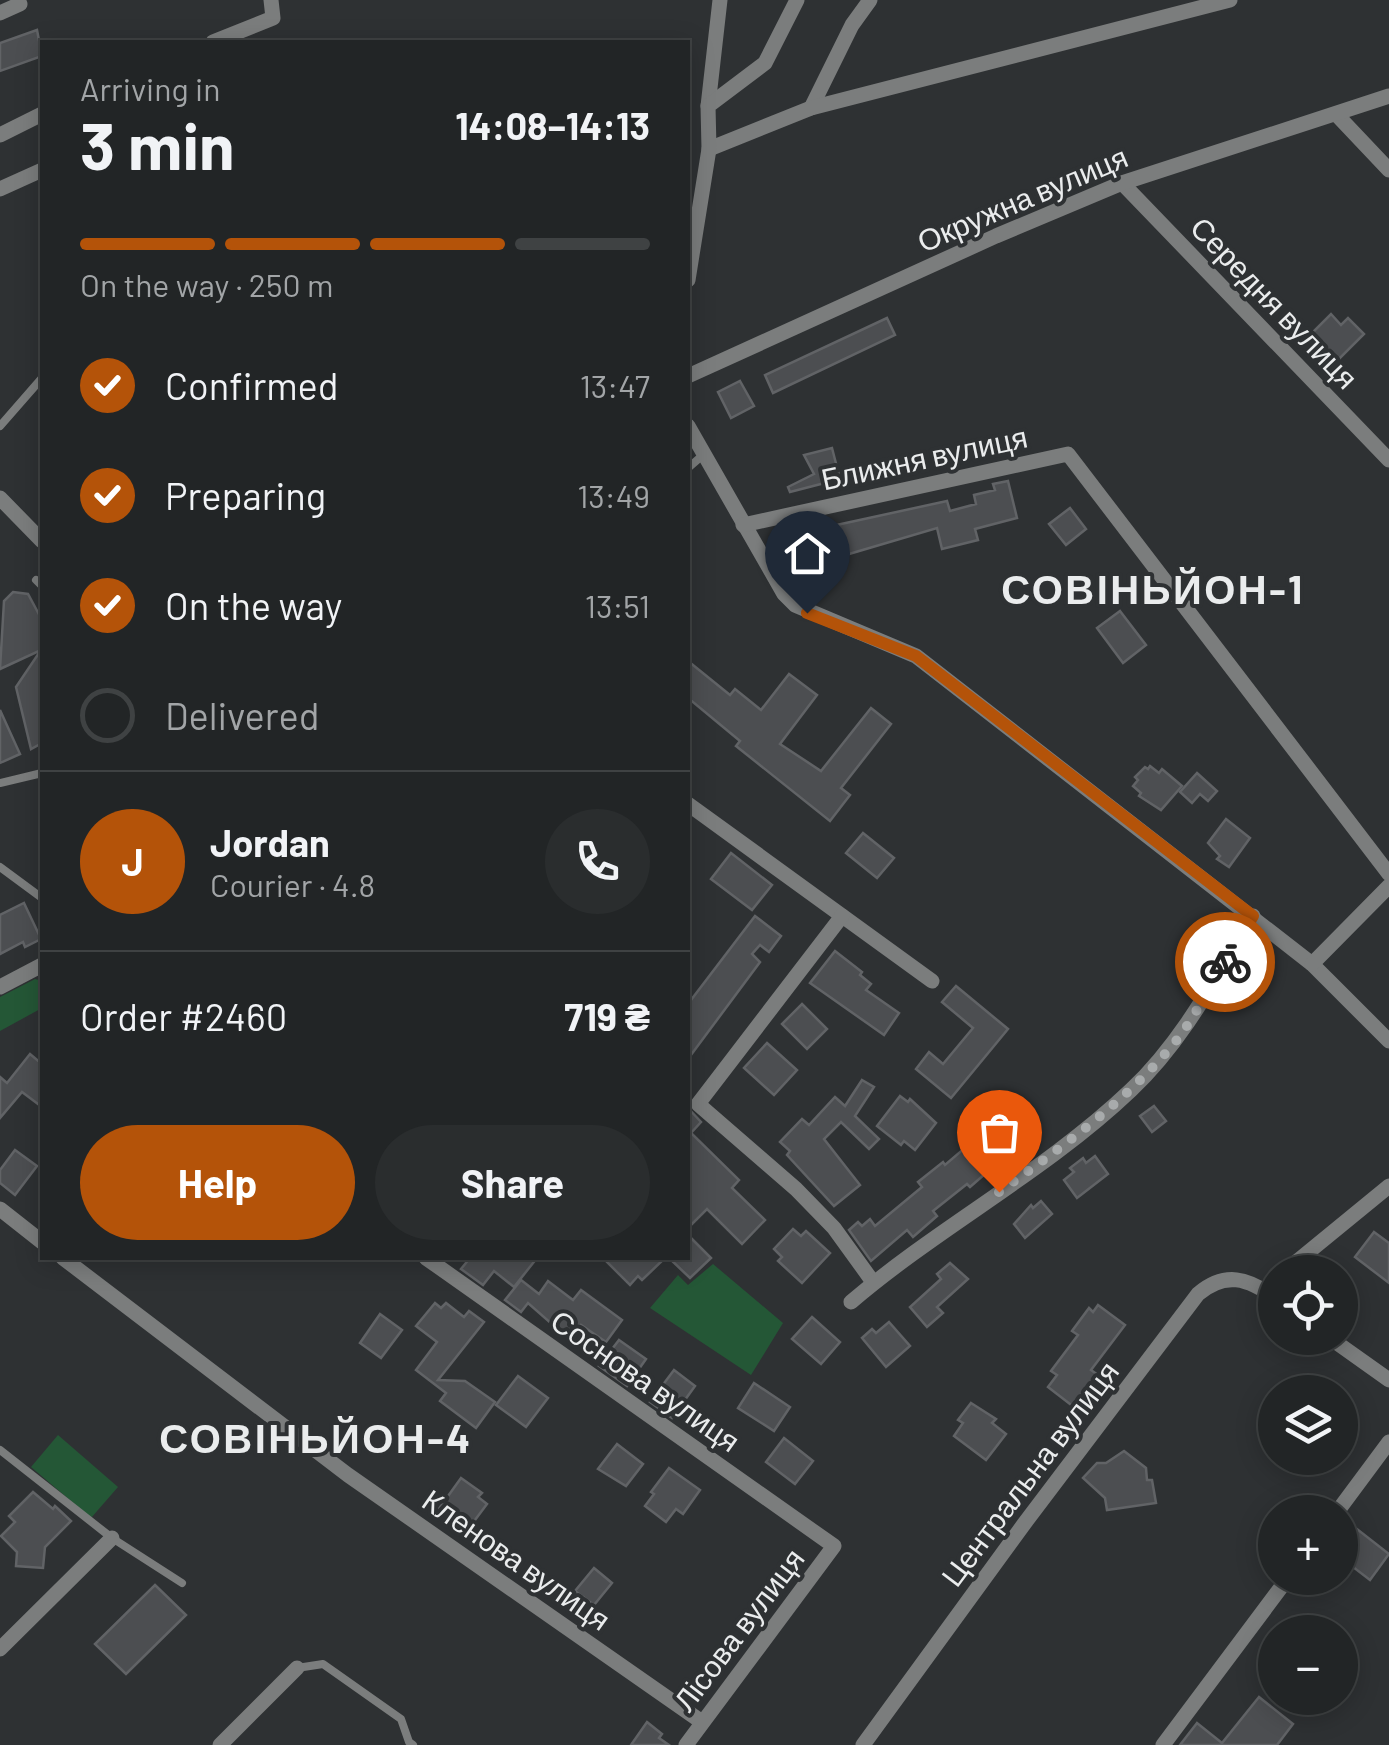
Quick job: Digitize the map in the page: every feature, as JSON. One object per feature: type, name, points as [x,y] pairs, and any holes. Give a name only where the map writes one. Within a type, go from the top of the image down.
[{"type":"street","points":[[218,40],[273,18],[271,0]]},
{"type":"street","points":[[690,268],[709,149],[708,106],[720,0]]},
{"type":"street","points":[[708,106],[765,63],[798,0]]},
{"type":"street","points":[[811,108],[852,25],[870,0]]},
{"type":"street","points":[[709,149],[811,108],[1230,0]]},
{"type":"street","points":[[0,13],[20,4]]},
{"type":"street","name":"Окружна вулиця","points":[[690,375],[1122,183],[1389,96]]},
{"type":"street","points":[[1336,114],[1389,170]]},
{"type":"street","points":[[0,135],[40,115]]},
{"type":"street","points":[[0,188],[40,171]]},
{"type":"street","name":"Середня вулиця","points":[[1122,183],[1389,460]]},
{"type":"street","points":[[690,430],[784,594],[796,606],[916,656],[1253,916],[1312,964],[1389,1040]]},
{"type":"street","name":"Ближня вулиця","points":[[743,524],[1068,454],[1389,874]]},
{"type":"street","points":[[0,498],[40,539]]},
{"type":"street","points":[[690,805],[932,981]]},
{"type":"street","points":[[1312,964],[1389,886]]},
{"type":"street","points":[[842,916],[698,1104],[834,1228],[873,1282]]},
{"type":"street","points":[[851,1302],[873,1282],[1062,1146],[1132,1089],[1178,1038],[1253,916]]},
{"type":"street","points":[[0,987],[40,967]]},
{"type":"street","points":[[1305,1255],[1389,1186]]},
{"type":"street","points":[[0,1209],[40,1240]]},
{"type":"street","name":"Кленова вулиця","points":[[66,1260],[348,1475],[702,1722]]},
{"type":"street","name":"Соснова вулиця","points":[[429,1260],[834,1546]]},
{"type":"street","name":"Центральна вулиця","points":[[863,1745],[1198,1294],[1223,1278],[1258,1284]]},
{"type":"street","points":[[1354,1355],[1389,1380]]},
{"type":"street","points":[[1349,1495],[1389,1442]]},
{"type":"street","points":[[0,1649],[112,1538]]},
{"type":"street","name":"Лісова вулиця","points":[[686,1745],[834,1546]]},
{"type":"street","points":[[1164,1745],[1275,1595]]},
{"type":"street","points":[[220,1745],[298,1668]]},
{"type":"lane","points":[[0,426],[40,380]]},
{"type":"lane","points":[[690,466],[703,454]]},
{"type":"lane","points":[[0,783],[40,774]]},
{"type":"lane","points":[[0,867],[40,897]]},
{"type":"lane","points":[[0,1450],[112,1538],[182,1583]]},
{"type":"lane","points":[[298,1668],[323,1664],[401,1719],[413,1745]]},
{"type":"green space","points":[[35,979],[40,980],[40,1009],[0,1031],[0,997]]},
{"type":"green space","points":[[713,1264],[783,1323],[751,1375],[650,1308],[678,1275],[688,1285]]},
{"type":"green space","points":[[58,1435],[118,1487],[91,1518],[31,1467]]},
{"type":"building","points":[[37,30],[40,57],[0,71],[0,43]]},
{"type":"building","points":[[1331,314],[1341,325],[1348,318],[1364,334],[1335,363],[1309,336]]},
{"type":"building","points":[[887,318],[895,335],[773,393],[765,375]]},
{"type":"building","points":[[740,381],[754,406],[731,418],[718,392]]},
{"type":"building","points":[[832,448],[840,479],[790,492],[788,487],[814,474],[804,455]]},
{"type":"building","points":[[1008,481],[1017,518],[975,529],[978,540],[942,549],[937,528],[822,562],[824,573],[800,579],[793,547],[835,538],[832,526],[947,501],[950,511],[976,504],[974,495],[995,490],[993,484]]},
{"type":"building","points":[[1070,508],[1086,529],[1066,545],[1049,524]]},
{"type":"building","points":[[13,592],[28,594],[40,616],[40,650],[0,669],[4,601]]},
{"type":"building","points":[[1120,611],[1146,645],[1123,663],[1097,628]]},
{"type":"building","points":[[40,651],[40,744],[31,749],[16,687]]},
{"type":"building","points":[[690,663],[730,695],[735,689],[761,710],[789,674],[817,695],[780,744],[821,771],[871,708],[891,724],[841,788],[850,795],[830,821],[736,746],[740,741],[690,700]]},
{"type":"building","points":[[0,710],[20,754],[0,763]]},
{"type":"building","points":[[1150,766],[1159,773],[1162,769],[1182,786],[1161,810],[1139,796],[1141,793],[1133,786],[1138,780],[1135,777]]},
{"type":"building","points":[[1197,773],[1217,791],[1208,801],[1200,794],[1192,803],[1180,792]]},
{"type":"building","points":[[1226,819],[1250,838],[1229,867],[1217,859],[1220,856],[1208,843]]},
{"type":"building","points":[[863,833],[894,858],[877,878],[846,853]]},
{"type":"building","points":[[731,853],[772,885],[752,910],[711,879]]},
{"type":"building","points":[[24,903],[40,940],[25,947],[23,942],[0,954],[0,915]]},
{"type":"building","points":[[755,916],[781,936],[769,952],[760,945],[752,954],[760,962],[690,1056],[690,1001]]},
{"type":"building","points":[[835,951],[862,972],[860,975],[871,984],[866,990],[899,1013],[884,1035],[810,983]]},
{"type":"building","points":[[956,986],[1008,1029],[951,1098],[916,1069],[929,1052],[943,1064],[973,1028],[942,1002]]},
{"type":"building","points":[[802,1004],[827,1029],[807,1049],[782,1024]]},
{"type":"building","points":[[767,1043],[797,1070],[774,1095],[744,1068]]},
{"type":"building","points":[[30,1054],[40,1062],[40,1106],[22,1092],[0,1118],[0,1077],[7,1083]]},
{"type":"building","points":[[862,1080],[874,1087],[855,1116],[879,1139],[869,1149],[841,1122],[824,1139],[860,1185],[834,1206],[787,1155],[790,1151],[780,1142],[802,1119],[809,1125],[835,1097],[845,1106]]},
{"type":"building","points":[[900,1096],[908,1102],[910,1099],[936,1123],[915,1150],[904,1141],[901,1145],[877,1126]]},
{"type":"building","points":[[1154,1106],[1166,1121],[1152,1132],[1140,1116]]},
{"type":"building","points":[[690,1110],[701,1122],[691,1133],[739,1180],[732,1188],[765,1220],[742,1244],[707,1209],[690,1226]]},
{"type":"building","points":[[973,1141],[994,1166],[933,1211],[937,1216],[913,1237],[907,1230],[871,1261],[849,1230],[870,1219],[875,1226],[922,1187],[918,1182]]},
{"type":"building","points":[[15,1150],[37,1166],[15,1195],[0,1183],[0,1170]]},
{"type":"building","points":[[1095,1156],[1108,1174],[1077,1198],[1064,1180],[1074,1172],[1070,1168],[1083,1158],[1086,1163]]},
{"type":"building","points":[[1041,1201],[1052,1214],[1025,1238],[1014,1224],[1031,1205],[1033,1208]]},
{"type":"building","points":[[793,1229],[801,1236],[806,1231],[830,1253],[802,1283],[778,1261],[782,1257],[774,1249]]},
{"type":"building","points":[[1374,1232],[1389,1243],[1389,1283],[1358,1259],[1357,1255]]},
{"type":"building","points":[[690,1237],[711,1258],[690,1278],[671,1260],[690,1260]]},
{"type":"building","points":[[468,1260],[535,1260],[514,1287],[494,1271],[483,1285],[461,1269]]},
{"type":"building","points":[[605,1260],[663,1260],[642,1280],[638,1276],[630,1285]]},
{"type":"building","points":[[950,1263],[968,1279],[937,1307],[943,1313],[927,1327],[910,1307],[941,1279],[937,1274]]},
{"type":"building","points":[[521,1280],[539,1294],[548,1281],[573,1300],[581,1290],[622,1320],[606,1342],[581,1325],[570,1340],[528,1303],[521,1312],[505,1300]]},
{"type":"building","points":[[435,1303],[441,1308],[446,1303],[464,1317],[469,1311],[484,1322],[438,1380],[465,1381],[495,1402],[476,1428],[440,1401],[446,1393],[416,1370],[437,1342],[416,1326]]},
{"type":"building","points":[[1098,1305],[1125,1325],[1091,1370],[1098,1375],[1086,1391],[1091,1395],[1079,1411],[1048,1387],[1057,1375],[1051,1371],[1078,1335],[1072,1331],[1089,1308],[1093,1312]]},
{"type":"building","points":[[380,1314],[402,1330],[381,1358],[360,1343]]},
{"type":"building","points":[[812,1317],[840,1342],[821,1364],[792,1339]]},
{"type":"building","points":[[889,1322],[910,1346],[886,1367],[862,1338]]},
{"type":"building","points":[[619,1340],[646,1359],[627,1386],[599,1366]]},
{"type":"building","points":[[674,1370],[695,1386],[672,1418],[650,1402]]},
{"type":"building","points":[[518,1376],[548,1398],[526,1427],[496,1405]]},
{"type":"building","points":[[754,1383],[790,1407],[774,1431],[738,1408]]},
{"type":"building","points":[[971,1403],[996,1419],[992,1423],[1006,1434],[986,1460],[954,1436],[963,1423],[958,1420]]},
{"type":"building","points":[[784,1438],[813,1461],[795,1484],[766,1462]]},
{"type":"building","points":[[617,1444],[643,1464],[626,1486],[598,1469]]},
{"type":"building","points":[[1124,1451],[1146,1468],[1156,1503],[1107,1510],[1105,1498],[1083,1478],[1097,1463],[1106,1463]]},
{"type":"building","points":[[669,1468],[700,1490],[683,1514],[676,1509],[666,1522],[645,1506]]},
{"type":"building","points":[[461,1478],[482,1493],[478,1497],[487,1504],[469,1528],[438,1510]]},
{"type":"building","points":[[33,1492],[71,1521],[45,1547],[43,1568],[16,1566],[17,1552],[1,1536],[15,1522],[9,1516]]},
{"type":"building","points":[[1358,1530],[1389,1554],[1370,1580],[1358,1571]]},
{"type":"building","points":[[594,1568],[612,1583],[594,1605],[575,1591]]},
{"type":"building","points":[[155,1585],[186,1615],[126,1674],[95,1644]]},
{"type":"building","points":[[1258,1698],[1258,1715],[1282,1715],[1293,1724],[1277,1745],[1180,1745],[1197,1723],[1222,1743]]},
{"type":"building","points":[[647,1722],[662,1734],[659,1738],[669,1745],[631,1745]]},
{"type":"way so far","points":[[999,1192],[1132,1089],[1178,1038],[1225,962]]},
{"type":"district","name":"СОВІНЬЙОН-1","points":[[1153,588]]},
{"type":"district","name":"СОВІНЬЙОН-4","points":[[316,1437]]},
{"type":"route","points":[[807,613],[916,656],[1253,916],[1225,962]]}]
